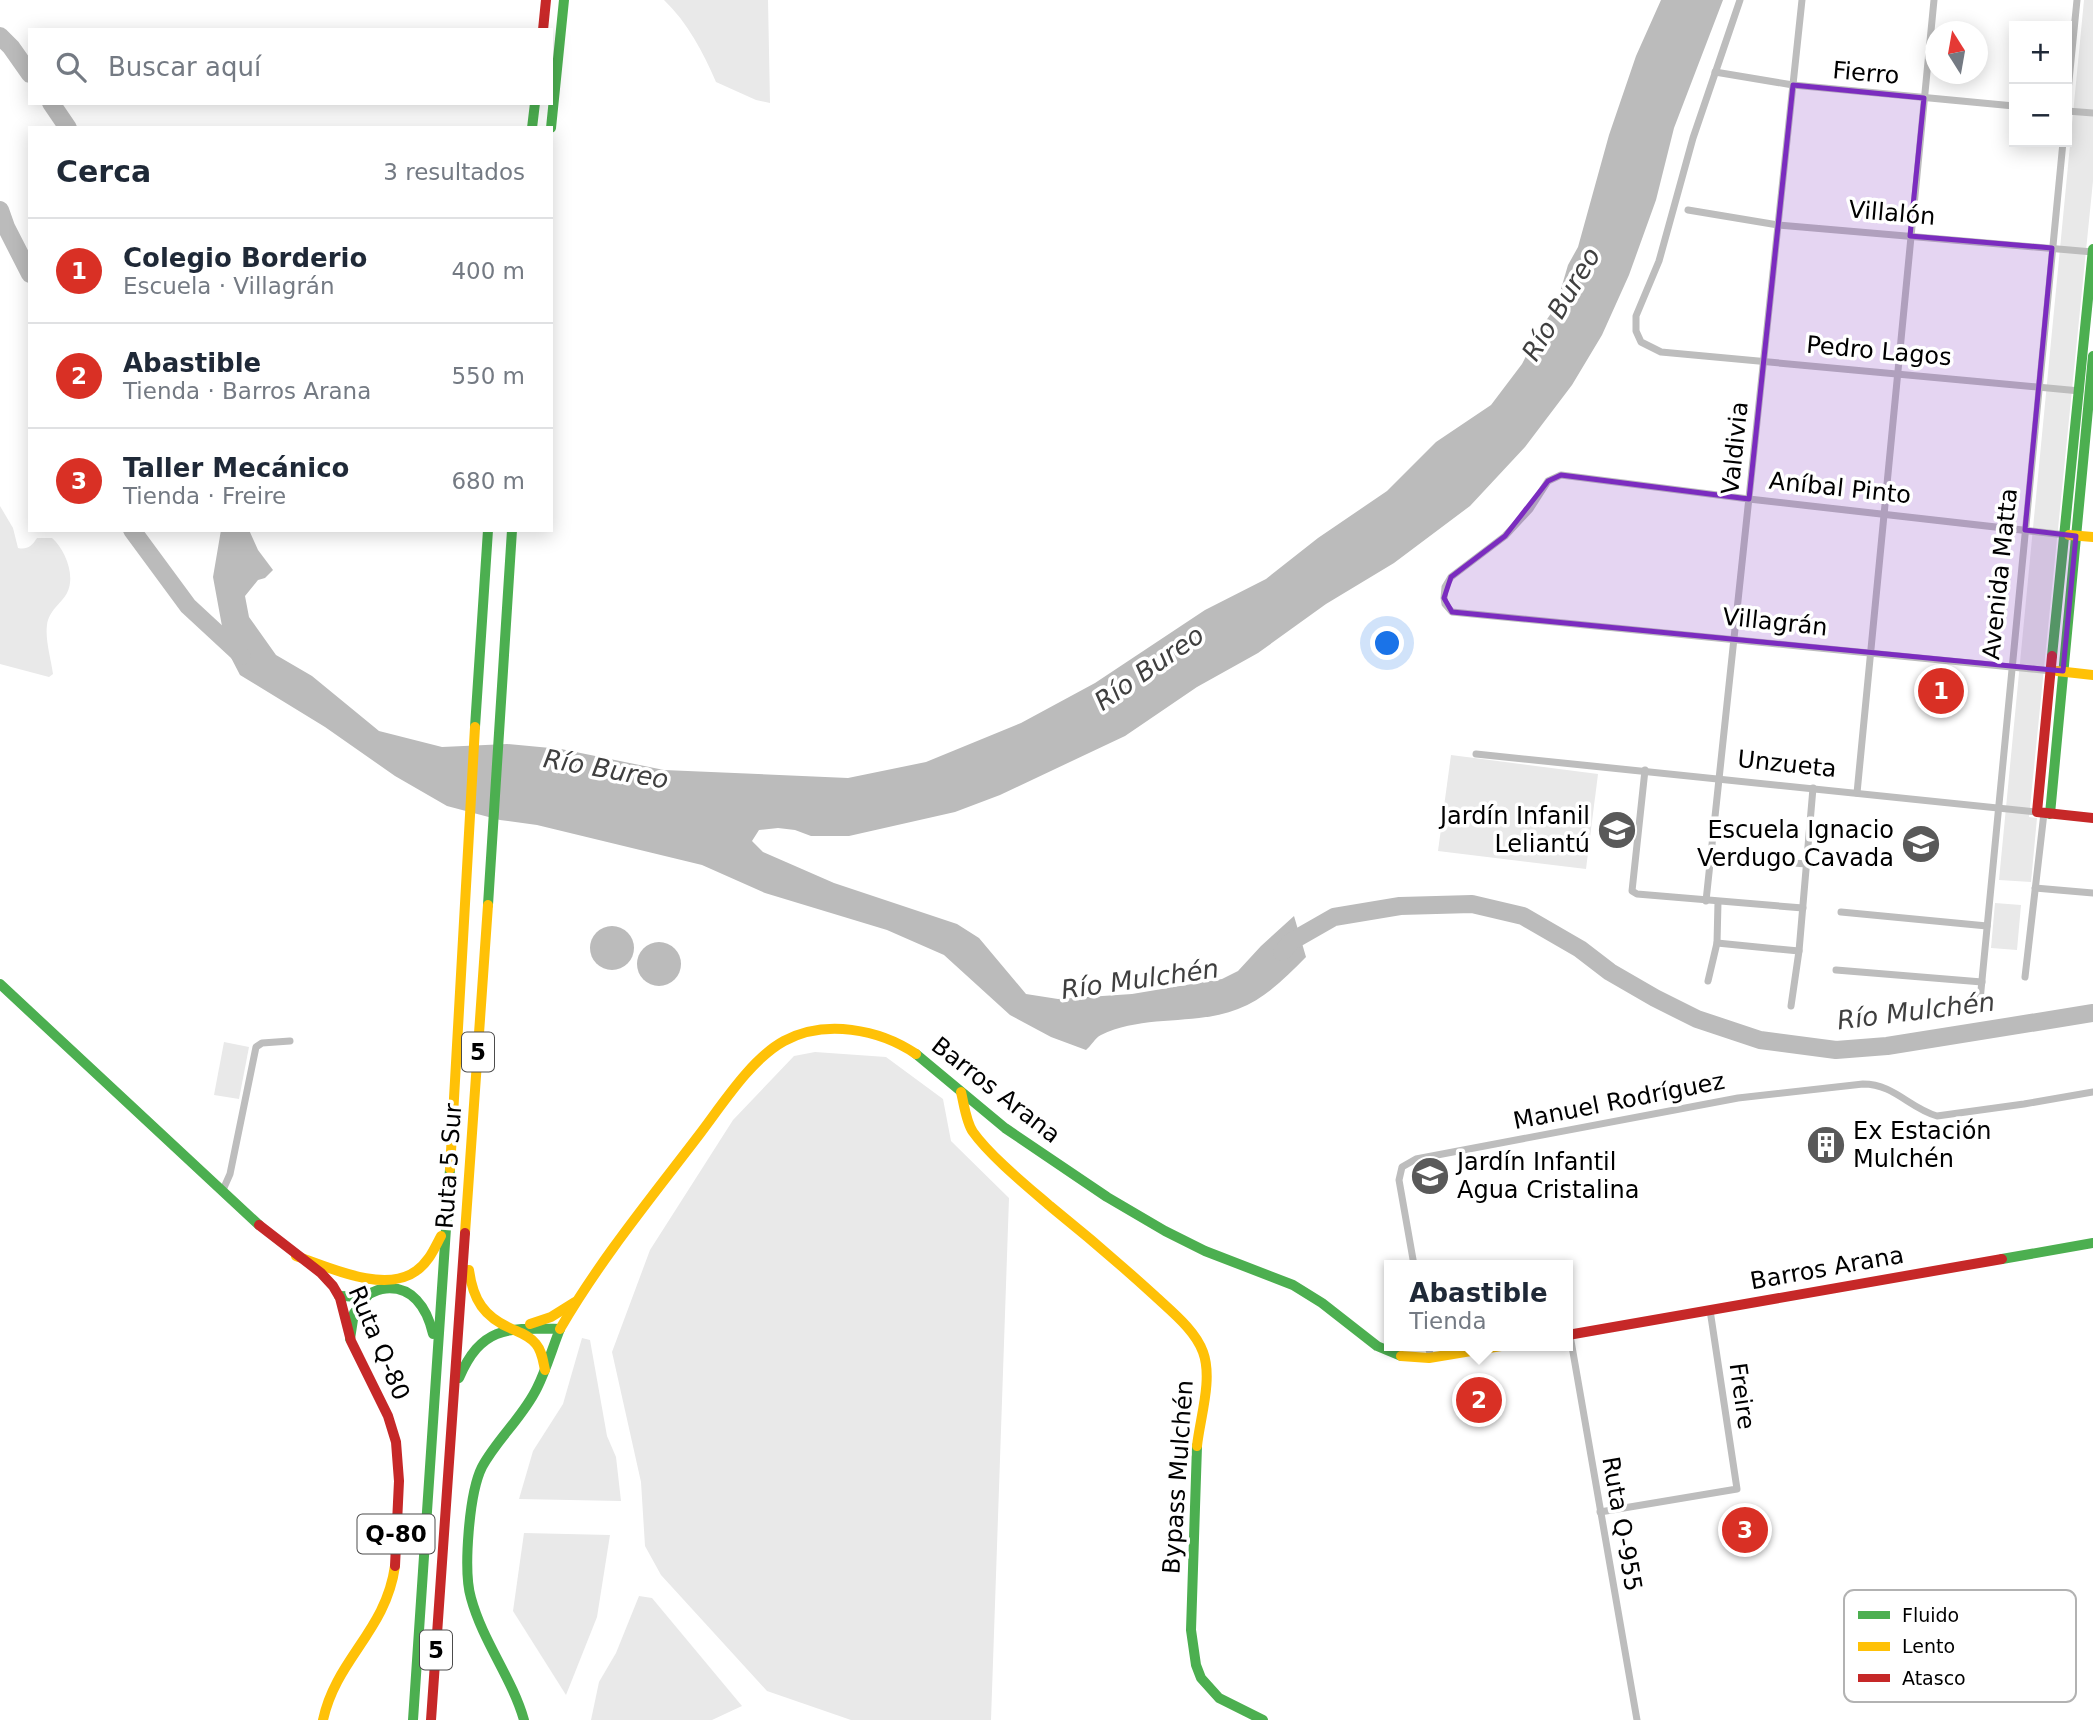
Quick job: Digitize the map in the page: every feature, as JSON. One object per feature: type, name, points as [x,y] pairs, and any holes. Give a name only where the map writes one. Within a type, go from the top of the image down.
[{"type":"main road","points":[[543,28],[546,0]]},
{"type":"main road","points":[[551,126],[564,0]]},
{"type":"main road","points":[[532,126],[535,105]]},
{"type":"main road","points":[[2087,392],[2093,251]]},
{"type":"main road","points":[[2043,813],[2071,535],[2093,356]]},
{"type":"main road","name":"Ruta 5 Sur","points":[[412,1720],[447,1222],[466,863],[488,532]]},
{"type":"main road","name":"Ruta 5 Sur","points":[[431,1720],[512,532]]},
{"type":"main road","name":"Aníbal Pinto","points":[[2071,535],[2093,537]]},
{"type":"main road","name":"Villagrán","points":[[2057,671],[2093,674]]},
{"type":"main road","name":"Unzueta","points":[[2043,813],[2093,818]]},
{"type":"main road","name":"Ruta Q-80","points":[[0,984],[222,1192],[329,1281],[339,1296],[350,1339],[396,1440],[399,1467],[394,1566],[386,1605],[332,1689],[325,1705],[323,1720]]},
{"type":"main road","name":"Barros Arana","points":[[524,1720],[520,1706],[479,1625],[470,1596],[468,1564],[472,1501],[479,1474],[536,1390],[560,1329],[575,1302],[637,1215],[735,1089],[757,1064],[783,1041],[809,1032],[833,1029],[873,1034],[899,1044],[1051,1160],[1166,1231],[1209,1253],[1296,1286],[1384,1349]]},
{"type":"main road","name":"Bypass Mulchén","points":[[961,1092],[972,1131],[984,1144],[1022,1182],[1112,1257],[1175,1315],[1196,1338],[1203,1351],[1206,1386],[1195,1465],[1192,1655],[1198,1674],[1211,1693],[1234,1709],[1263,1720]]},
{"type":"main road","points":[[296,1256],[340,1271],[394,1280],[420,1271],[430,1261],[447,1222]]},
{"type":"main road","points":[[465,1241],[475,1297],[489,1317],[515,1328],[560,1329]]},
{"type":"main road","name":"Barros Arana","points":[[1573,1334],[2093,1243]]},
{"type":"main road","points":[[339,1296],[352,1281],[365,1276]]},
{"type":"main road","points":[[339,1296],[355,1297],[391,1288],[417,1297],[429,1313],[438,1356]]},
{"type":"main road","points":[[350,1339],[354,1313],[369,1294]]},
{"type":"main road","points":[[454,1396],[464,1365],[477,1345],[494,1332],[551,1317],[575,1302]]},
{"type":"main road","points":[[515,1328],[538,1348],[545,1370]]},
{"type":"main road","name":"Barros Arana","points":[[1388,1351],[1410,1359],[1472,1351]]},
{"type":"street","points":[[1715,72],[1740,0]]},
{"type":"street","name":"Valdivia","points":[[1706,901],[1802,0]]},
{"type":"street","points":[[1857,793],[1934,0]]},
{"type":"street","points":[[2069,84],[2077,0]]},
{"type":"street","name":"Fierro","points":[[1715,72],[1793,85],[2009,106]]},
{"type":"street","name":"Pedro Lagos","points":[[1715,72],[1693,138],[1659,261],[1635,320],[1641,342],[1661,352],[2087,392]]},
{"type":"street","points":[[2072,111],[2093,113]]},
{"type":"street","name":"Avenida Matta","points":[[1979,1011],[2063,147]]},
{"type":"street","name":"Villalón","points":[[1688,210],[1778,225],[2093,251]]},
{"type":"street","name":"Aníbal Pinto","points":[[1452,612],[1444,598],[1451,577],[1512,529],[1530,509],[1545,485],[1552,478],[1561,475],[2071,535]]},
{"type":"street","name":"Villagrán","points":[[1452,612],[2057,671]]},
{"type":"street","name":"Unzueta","points":[[1476,754],[2043,813]]},
{"type":"street","points":[[1645,770],[1632,891],[1637,894],[1706,901],[1802,908]]},
{"type":"street","points":[[1791,1006],[1799,951],[1813,788]]},
{"type":"street","points":[[2025,977],[2043,813]]},
{"type":"street","points":[[1711,856],[1806,864]]},
{"type":"street","points":[[2035,888],[2093,893]]},
{"type":"street","points":[[1708,981],[1717,943],[1718,902]]},
{"type":"street","points":[[1841,912],[1987,926]]},
{"type":"street","points":[[1717,943],[1799,951]]},
{"type":"street","points":[[1836,970],[1982,982]]},
{"type":"street","points":[[222,1192],[230,1174],[256,1047],[262,1043],[290,1041]]},
{"type":"street","name":"Manuel Rodríguez","points":[[1413,1260],[1399,1180],[1402,1167],[1416,1159],[1738,1098],[1863,1084],[1878,1084],[1927,1113],[1937,1116],[2093,1092]]},
{"type":"street","name":"Freire","points":[[1600,1512],[1737,1489],[1710,1310]]},
{"type":"street","points":[[1429,1351],[1431,1358]]},
{"type":"street","name":"Ruta Q-955","points":[[1572,1351],[1637,1720]]},
{"type":"highlighted area","points":[[1793,85],[1924,98],[1910,236],[2052,248],[2025,530],[2076,536],[2063,671],[1452,612],[1444,598],[1451,577],[1505,536],[1548,481],[1561,475],[1749,499]]},
{"type":"shaded area","points":[[664,0],[768,0],[770,103],[756,100],[716,82],[694,38]]},
{"type":"shaded area","points":[[2084,0],[2093,0],[2093,181],[2029,817],[2037,818],[2031,882],[1999,880],[2070,147],[2072,147]]},
{"type":"shaded area","points":[[0,506],[13,528],[18,548],[29,547],[37,538],[52,538],[68,563],[70,579],[67,593],[50,615],[47,625],[47,643],[53,674],[49,677],[0,664]]},
{"type":"shaded area","points":[[1451,755],[1598,774],[1586,869],[1438,851]]},
{"type":"shaded area","points":[[1995,903],[2021,905],[2017,950],[1991,948]]},
{"type":"shaded area","points":[[224,1042],[249,1047],[239,1099],[214,1095]]},
{"type":"shaded area","points":[[815,1052],[886,1057],[943,1099],[951,1141],[1009,1198],[991,1720],[851,1720],[767,1691],[661,1575],[645,1546],[641,1482],[612,1352],[650,1250],[733,1120],[794,1056]]},
{"type":"shaded area","points":[[582,1338],[590,1340],[607,1436],[616,1457],[621,1501],[519,1499],[533,1451],[563,1404]]},
{"type":"shaded area","points":[[524,1533],[610,1535],[597,1617],[566,1695],[513,1611]]},
{"type":"shaded area","points":[[639,1596],[652,1598],[742,1706],[712,1720],[591,1720],[599,1682],[616,1653]]},
{"type":"water","points":[[1661,0],[1723,0],[1674,128],[1656,200],[1629,275],[1602,335],[1572,385],[1525,447],[1470,506],[1394,563],[1326,604],[1258,653],[1197,687],[1125,736],[1000,795],[955,812],[849,836],[811,836],[778,828],[759,830],[752,841],[763,852],[834,883],[957,924],[979,938],[1026,994],[1058,999],[1132,994],[1222,979],[1238,971],[1294,916],[1306,957],[1275,987],[1238,1009],[1205,1017],[1135,1024],[1099,1036],[1086,1050],[1051,1037],[1010,1015],[944,955],[887,930],[765,893],[702,865],[447,806],[395,776],[325,727],[240,675],[226,648],[213,577],[221,532],[250,532],[258,550],[273,570],[265,578],[258,580],[245,596],[249,617],[276,655],[312,676],[379,731],[442,747],[507,744],[561,749],[664,770],[848,778],[926,762],[1021,723],[1095,683],[1205,610],[1266,579],[1318,538],[1387,491],[1436,442],[1491,405],[1522,364],[1556,306],[1568,265],[1578,247],[1609,135],[1636,56]]},
{"type":"water","points":[[612,926],[628,932],[634,948],[628,964],[612,970],[596,964],[590,948],[596,932]]},
{"type":"water","points":[[659,942],[675,948],[681,964],[675,980],[659,986],[643,980],[637,964],[643,948]]},
{"type":"waterway","name":"Río Bureo","points":[[0,36],[28,71]]},
{"type":"waterway","name":"Río Bureo","points":[[52,105],[67,126]]},
{"type":"waterway","name":"Río Bureo","points":[[0,210],[28,270]]},
{"type":"waterway","name":"Río Bureo","points":[[133,532],[188,606],[242,656]]},
{"type":"waterway","name":"Río Mulchén","points":[[1282,952],[1292,941],[1334,917],[1400,906],[1472,904],[1523,916],[1655,998],[1697,1019],[1760,1040],[1836,1050],[1887,1046],[2093,1013]]},
{"type":"traffic: fast","points":[[551,126],[564,0]]},
{"type":"traffic: fast","points":[[532,126],[535,105]]},
{"type":"traffic: fast","points":[[2052,656],[2093,249]]},
{"type":"traffic: fast","points":[[2050,814],[2093,356]]},
{"type":"traffic: fast","points":[[475,727],[488,532]]},
{"type":"traffic: fast","points":[[488,905],[512,532]]},
{"type":"traffic: fast","points":[[0,984],[259,1225]]},
{"type":"traffic: fast","points":[[916,1054],[1005,1128],[1107,1197],[1205,1251],[1293,1285],[1384,1349]]},
{"type":"traffic: fast","points":[[413,1720],[450,1169]]},
{"type":"traffic: fast","points":[[2002,1259],[2093,1243]]},
{"type":"traffic: fast","points":[[339,1296],[363,1296],[382,1289],[402,1290],[410,1294],[422,1307],[433,1334]]},
{"type":"traffic: fast","points":[[350,1339],[354,1313],[369,1294]]},
{"type":"traffic: fast","points":[[459,1378],[477,1348],[499,1333],[526,1329],[560,1329]]},
{"type":"traffic: fast","points":[[524,1720],[471,1598],[468,1570],[469,1532],[477,1479],[482,1467],[531,1399],[560,1329]]},
{"type":"traffic: fast","points":[[1389,1351],[1401,1356]]},
{"type":"traffic: fast","points":[[1197,1446],[1191,1630],[1196,1665],[1201,1678],[1219,1698],[1263,1720]]},
{"type":"traffic: slow","points":[[2069,535],[2093,537]]},
{"type":"traffic: slow","points":[[2057,671],[2093,675]]},
{"type":"traffic: slow","points":[[450,1169],[475,727]]},
{"type":"traffic: slow","points":[[465,1233],[488,905]]},
{"type":"traffic: slow","points":[[560,1329],[592,1278],[644,1206],[738,1084],[772,1049],[800,1034],[834,1029],[886,1038],[916,1054]]},
{"type":"traffic: slow","points":[[961,1092],[971,1128],[989,1151],[1020,1181],[1142,1284],[1195,1336],[1203,1352],[1207,1374],[1197,1446]]},
{"type":"traffic: slow","points":[[296,1256],[340,1272],[389,1280],[403,1277],[421,1267],[441,1236]]},
{"type":"traffic: slow","points":[[469,1270],[473,1290],[481,1306],[494,1319],[534,1341],[541,1353],[545,1370]]},
{"type":"traffic: slow","points":[[530,1324],[551,1317],[575,1302]]},
{"type":"traffic: slow","points":[[1401,1356],[1429,1358],[1471,1351]]},
{"type":"traffic: slow","points":[[323,1720],[338,1679],[382,1609],[395,1566]]},
{"type":"traffic: jam","points":[[543,28],[546,0]]},
{"type":"traffic: jam","points":[[2052,656],[2037,812],[2093,818]]},
{"type":"traffic: jam","points":[[259,1225],[321,1273],[333,1286],[340,1298],[351,1341],[388,1416],[396,1442],[399,1481],[395,1566]]},
{"type":"traffic: jam","points":[[431,1720],[465,1233]]},
{"type":"traffic: jam","points":[[1573,1334],[2002,1259]]},
{"type":"place","name":"Colegio Borderio","points":[[1941,691]]},
{"type":"place","name":"Jardín Infanil Leliantú","points":[[1617,830]]},
{"type":"place","name":"Escuela Ignacio Verdugo Cavada","points":[[1921,844]]},
{"type":"place","name":"Ex Estación Mulchén","points":[[1826,1145]]},
{"type":"place","name":"Jardín Infantil Agua Cristalina","points":[[1430,1176]]},
{"type":"place","name":"Abastible","points":[[1479,1400]]},
{"type":"place","name":"Taller Mecánico","points":[[1745,1530]]}]
